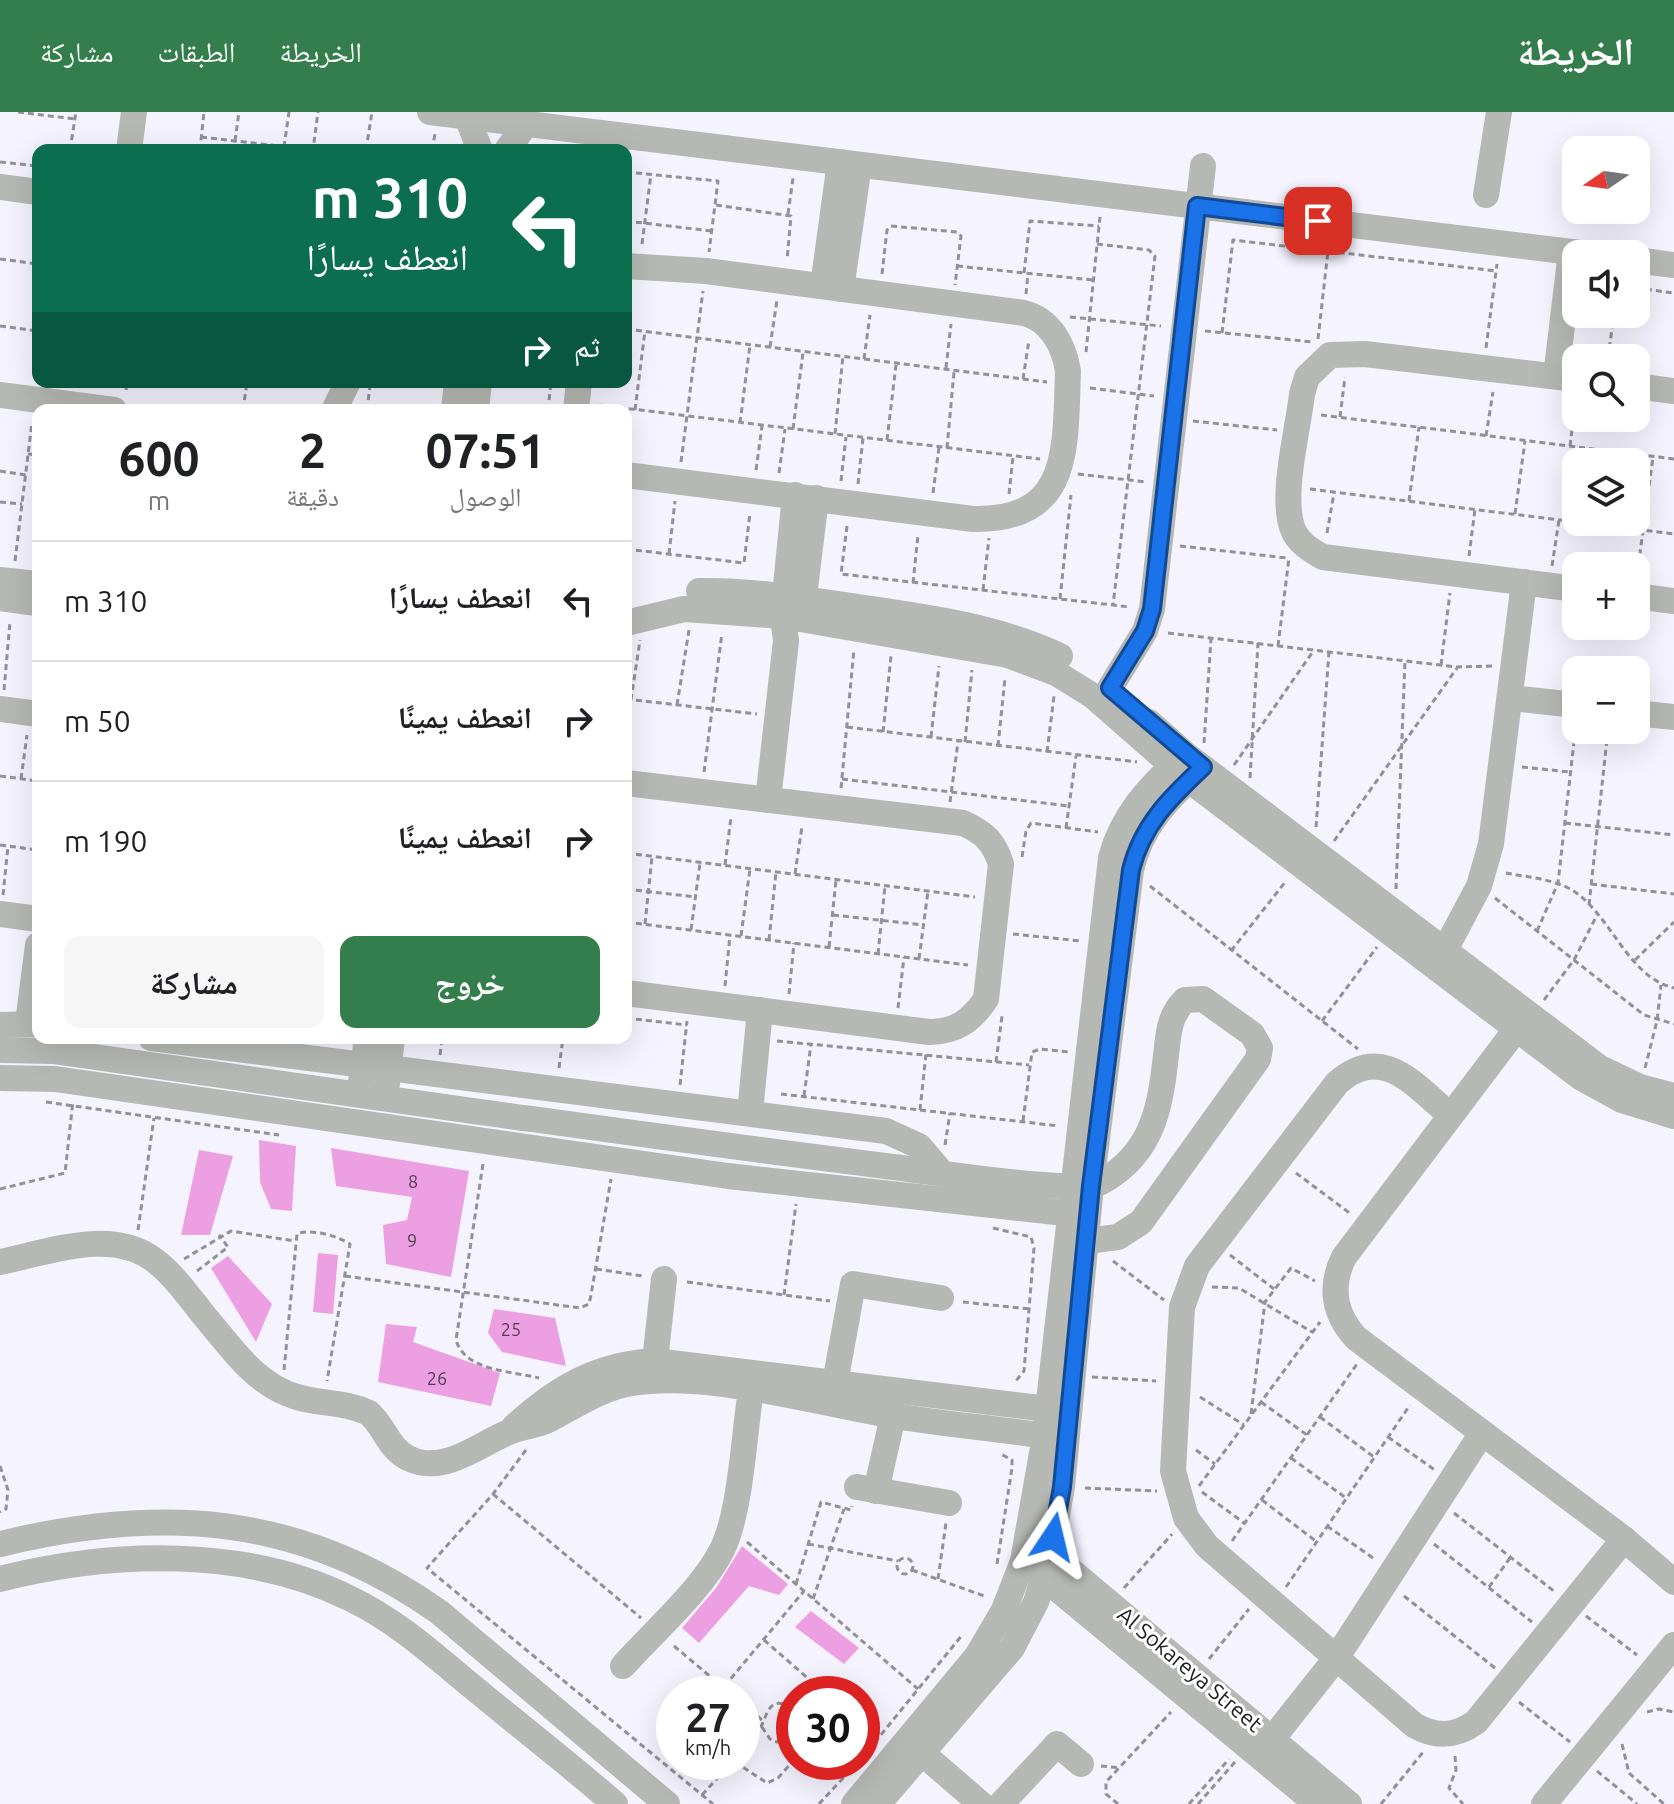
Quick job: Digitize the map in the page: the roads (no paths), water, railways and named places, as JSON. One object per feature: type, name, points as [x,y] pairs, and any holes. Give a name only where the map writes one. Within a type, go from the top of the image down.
[{"type":"street","points":[[130,144],[134,112]]},
{"type":"street","points":[[430,112],[1562,251]]},
{"type":"street","points":[[1486,195],[1499,112]]},
{"type":"street","points":[[467,117],[478,144]]},
{"type":"street","points":[[511,144],[526,124]]},
{"type":"street","points":[[832,287],[850,164]]},
{"type":"street","points":[[1110,688],[1148,620],[1160,544],[1203,166]]},
{"type":"street","points":[[0,187],[32,191]]},
{"type":"street","points":[[1650,262],[1674,265]]},
{"type":"street","points":[[632,476],[998,518],[1039,503],[1059,467],[1067,385],[1066,357],[1061,344],[1038,319],[832,287],[633,264]]},
{"type":"street","points":[[1540,584],[1306,554],[1292,530],[1291,487],[1298,422],[1307,377],[1332,350],[1557,376],[1562,328]]},
{"type":"street","points":[[1650,388],[1674,391]]},
{"type":"street","points":[[0,395],[64,404]]},
{"type":"street","points":[[768,800],[792,614],[812,498]]},
{"type":"street","points":[[1438,944],[1482,877],[1498,666],[1540,584]]},
{"type":"street","points":[[1438,944],[1502,765],[1511,698],[1540,584]]},
{"type":"street","points":[[632,614],[686,592],[1008,655],[1056,673],[1093,696],[1194,770],[1524,1022],[1600,1068],[1640,1087],[1674,1096]]},
{"type":"street","points":[[1650,598],[1674,601]]},
{"type":"street","points":[[632,614],[725,610],[1003,633],[1058,655],[1110,688],[1194,770],[1249,802],[1312,858]]},
{"type":"street","points":[[1511,698],[1562,703]]},
{"type":"street","points":[[1,709],[32,714]]},
{"type":"street","points":[[1650,714],[1674,717]]},
{"type":"street","points":[[1081,1186],[1120,869],[1118,835],[1133,807],[1194,770]]},
{"type":"street","points":[[878,1804],[1012,1648],[1030,1614],[1047,1565],[1062,1487],[1081,1224],[1079,1128],[1102,943],[1120,869],[1148,825],[1194,770]]},
{"type":"street","points":[[632,784],[948,822],[981,831],[995,846],[1001,864],[986,999],[975,1015],[928,1043],[896,1027],[724,1006],[688,1013],[632,995]]},
{"type":"street","points":[[0,914],[32,918]]},
{"type":"street","points":[[1392,922],[1438,944],[1600,1090],[1674,1116]]},
{"type":"street","points":[[0,1050],[53,1051],[941,1172],[1081,1186],[1131,1160],[1155,1125],[1170,1023],[1185,1000],[1203,999],[1252,1034],[1260,1048],[1253,1069],[1141,1222],[1118,1237],[1081,1224],[487,1140],[156,1106],[76,1082],[0,1078]]},
{"type":"street","points":[[751,1102],[760,1010]]},
{"type":"street","points":[[1524,1022],[1449,1114],[1367,1225],[1338,1268],[1335,1298],[1346,1328],[1369,1348],[1624,1539],[1674,1582]]},
{"type":"street","points":[[0,1025],[32,1023]]},
{"type":"street","points":[[198,1044],[678,1103],[751,1102],[802,1108],[886,1131],[919,1146],[941,1172]]},
{"type":"street","points":[[369,1044],[377,1067]]},
{"type":"street","points":[[371,1096],[377,1067],[389,1044]]},
{"type":"street","points":[[1449,1114],[1393,1069],[1364,1067],[1337,1083],[1214,1243],[1185,1296],[1173,1471],[1186,1518],[1220,1557],[1414,1725],[1444,1735],[1476,1722],[1624,1539]]},
{"type":"street","points":[[854,1804],[977,1656],[1004,1610],[1026,1549],[1081,1224]]},
{"type":"street","points":[[0,1262],[95,1244],[135,1249],[172,1278],[244,1363],[282,1392],[323,1405],[369,1413],[399,1453],[415,1461],[445,1461],[508,1432],[547,1421],[594,1394],[629,1383],[675,1380],[751,1390],[893,1416],[1045,1436]]},
{"type":"street","points":[[655,1361],[664,1279]]},
{"type":"street","points":[[835,1383],[850,1290],[859,1283],[949,1299]]},
{"type":"street","points":[[508,1432],[568,1385],[609,1367],[655,1361],[1048,1409]]},
{"type":"street","points":[[623,1666],[714,1564],[728,1535],[751,1390]]},
{"type":"street","points":[[893,1416],[859,1496],[949,1503]]},
{"type":"street","points":[[1273,1738],[1337,1657],[1482,1433]]},
{"type":"street","points":[[0,1544],[87,1525],[186,1522],[285,1538],[339,1556],[381,1575],[439,1612],[667,1804]]},
{"type":"street","name":"Al Sokareya Street","points":[[1026,1549],[1317,1804]]},
{"type":"street","points":[[0,1579],[77,1565],[167,1559],[225,1563],[306,1580],[352,1599],[393,1624],[586,1795],[615,1804]]},
{"type":"street","name":"Al Sokareya Street","points":[[1047,1565],[1111,1603],[1349,1804]]},
{"type":"street","points":[[1544,1804],[1674,1645]]},
{"type":"street","points":[[1001,1804],[1057,1744],[1081,1764]]},
{"type":"street","points":[[923,1754],[981,1804]]}]
